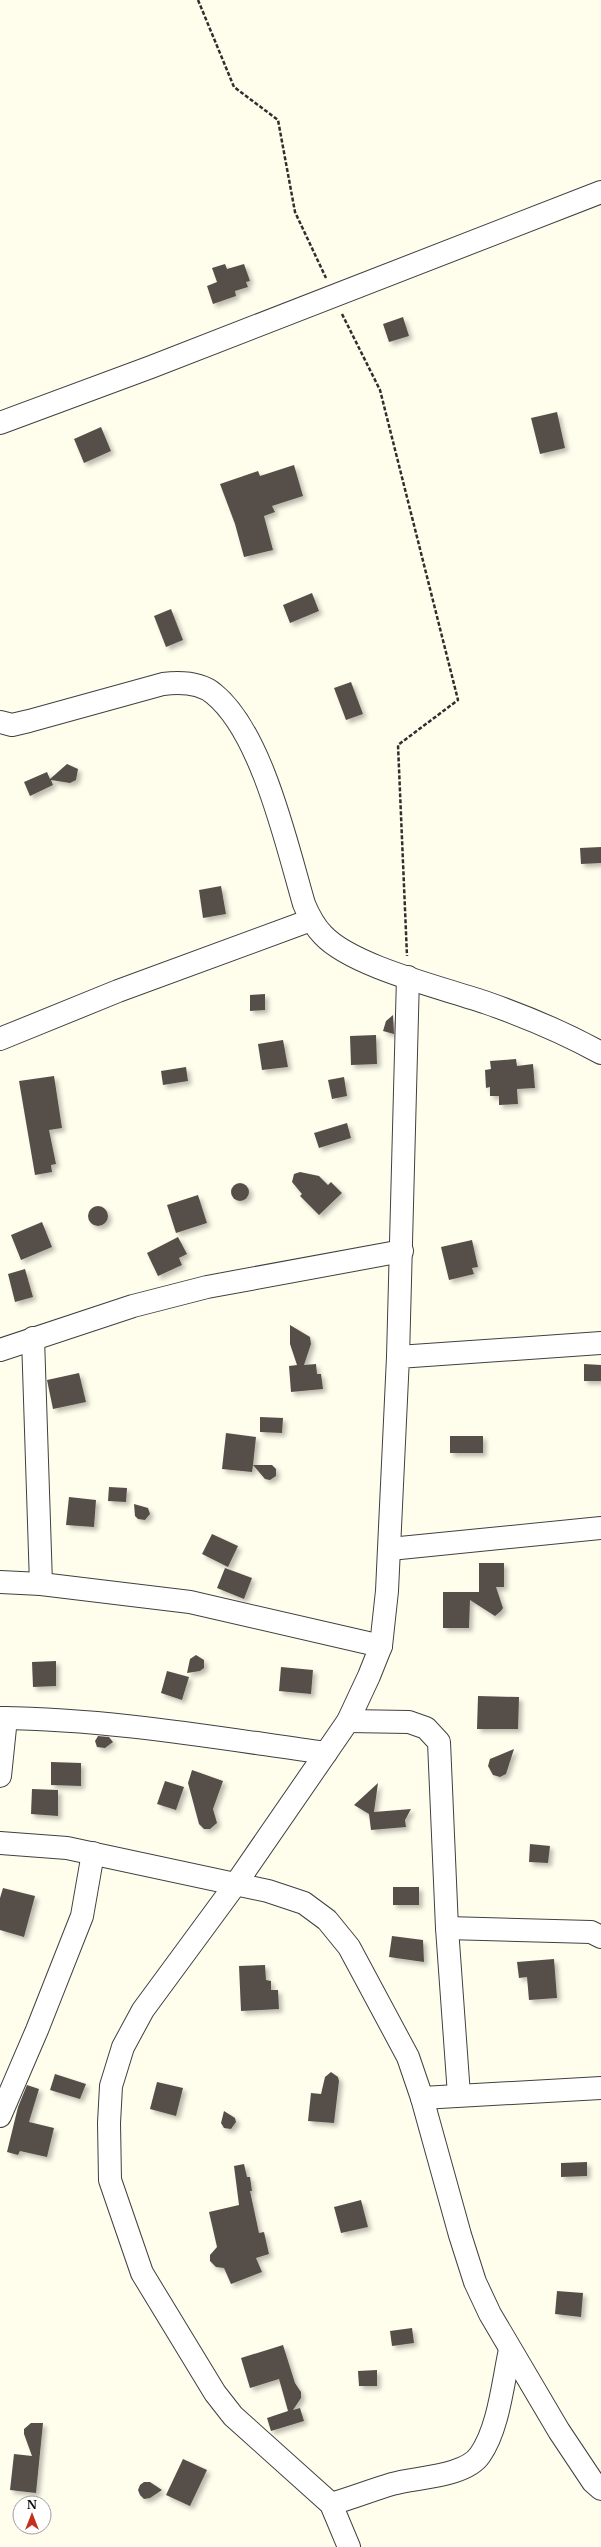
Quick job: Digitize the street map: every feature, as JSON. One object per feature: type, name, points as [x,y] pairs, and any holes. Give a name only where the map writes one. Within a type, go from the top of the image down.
[{"type":"street","points":[[0,423],[151,367],[601,192]]},
{"type":"street","points":[[0,722],[12,725],[163,684],[182,682],[214,694],[228,710],[258,762],[272,795],[304,904],[311,920],[324,936],[340,948],[358,958],[524,1017],[570,1036],[601,1053]]},
{"type":"street","points":[[0,1039],[118,992],[311,920]]},
{"type":"street","points":[[350,2547],[331,2504],[233,2416],[215,2393],[142,2273],[110,2180],[109,2123],[111,2086],[123,2047],[143,2010],[235,1884],[348,1721],[381,1646],[390,1549],[398,1357],[402,1251],[408,977]]},
{"type":"street","points":[[0,1350],[133,1306],[207,1287],[402,1251]]},
{"type":"street","points":[[33,1338],[41,1584]]},
{"type":"street","points":[[398,1357],[601,1343]]},
{"type":"street","points":[[390,1549],[601,1528]]},
{"type":"street","points":[[0,1582],[41,1584],[190,1602],[381,1646]]},
{"type":"street","points":[[0,1776],[3,1718],[37,1718],[121,1724],[326,1753]]},
{"type":"street","points":[[348,1721],[409,1722],[426,1728],[439,1742],[458,2095]]},
{"type":"street","points":[[0,1843],[67,1848],[268,1891],[304,1902],[327,1920],[348,1947],[372,1988],[408,2057],[422,2098],[475,2282],[490,2314],[559,2431],[593,2482],[601,2489]]},
{"type":"street","points":[[0,2116],[5,2093],[82,1916],[94,1853]]},
{"type":"street","points":[[448,1928],[591,1932],[601,1937]]},
{"type":"street","points":[[422,2098],[601,2088]]},
{"type":"street","points":[[331,2504],[402,2481],[454,2471],[473,2462],[480,2456],[492,2431],[510,2350]]},
{"type":"path","points":[[198,0],[234,87],[278,120],[295,212],[333,295],[380,390],[458,700],[398,745],[408,977]]},
{"type":"building","points":[[225,264],[227,269],[244,264],[250,281],[246,282],[248,287],[235,291],[236,296],[213,304],[207,286],[217,282],[212,268]]},
{"type":"building","points":[[403,317],[409,336],[389,342],[383,324]]},
{"type":"building","points":[[557,412],[565,448],[540,454],[531,418]]},
{"type":"building","points":[[101,427],[111,451],[84,463],[74,439]]},
{"type":"building","points":[[294,465],[303,496],[272,506],[275,512],[264,516],[273,550],[244,557],[235,524],[220,484],[258,471],[260,476]]},
{"type":"building","points":[[312,593],[319,611],[290,623],[283,605]]},
{"type":"building","points":[[171,609],[183,640],[166,647],[154,616]]},
{"type":"building","points":[[351,682],[363,714],[346,720],[334,688]]},
{"type":"building","points":[[67,764],[78,769],[76,780],[70,783],[51,780],[53,785],[30,796],[24,782],[47,772],[50,779]]},
{"type":"building","points":[[601,847],[601,863],[581,864],[580,848]]},
{"type":"building","points":[[221,886],[226,914],[203,918],[199,890]]},
{"type":"building","points":[[265,994],[265,1010],[250,1011],[250,995]]},
{"type":"building","points":[[393,1015],[394,1034],[383,1031],[386,1021]]},
{"type":"building","points":[[376,1035],[377,1064],[351,1065],[350,1036]]},
{"type":"building","points":[[283,1040],[288,1067],[262,1070],[258,1044]]},
{"type":"building","points":[[516,1059],[517,1066],[533,1064],[535,1088],[517,1089],[518,1104],[499,1105],[499,1096],[490,1096],[490,1087],[486,1088],[485,1070],[491,1069],[490,1061]]},
{"type":"building","points":[[186,1067],[188,1081],[163,1085],[161,1071]]},
{"type":"building","points":[[54,1076],[62,1128],[49,1130],[56,1164],[51,1165],[52,1172],[35,1175],[19,1081]]},
{"type":"building","points":[[344,1077],[347,1096],[332,1099],[328,1080]]},
{"type":"building","points":[[347,1123],[351,1138],[319,1148],[314,1133]]},
{"type":"building","points":[[300,1172],[319,1176],[328,1185],[331,1182],[342,1193],[319,1215],[300,1196],[302,1194],[292,1182],[294,1174]]},
{"type":"building","points":[[240,1183],[246,1186],[249,1192],[246,1198],[240,1201],[234,1198],[231,1192],[234,1186]]},
{"type":"building","points":[[198,1195],[207,1223],[176,1233],[167,1205]]},
{"type":"building","points":[[98,1206],[105,1209],[108,1216],[105,1223],[98,1226],[91,1223],[88,1216],[91,1209]]},
{"type":"building","points":[[42,1222],[52,1247],[21,1260],[11,1235]]},
{"type":"building","points":[[178,1237],[187,1254],[179,1258],[182,1265],[158,1276],[147,1253]]},
{"type":"building","points":[[472,1240],[478,1267],[472,1268],[474,1274],[449,1280],[441,1247]]},
{"type":"building","points":[[25,1269],[33,1297],[15,1302],[8,1274]]},
{"type":"building","points":[[290,1325],[310,1337],[311,1344],[304,1365],[316,1364],[317,1374],[321,1374],[323,1389],[291,1392],[289,1366],[297,1365],[290,1344]]},
{"type":"building","points":[[584,1364],[601,1365],[601,1381],[584,1381]]},
{"type":"building","points":[[79,1373],[86,1402],[53,1409],[47,1380]]},
{"type":"building","points":[[260,1417],[283,1418],[282,1433],[260,1432]]},
{"type":"building","points":[[226,1433],[256,1437],[252,1472],[222,1469]]},
{"type":"building","points":[[450,1436],[483,1436],[483,1453],[450,1453]]},
{"type":"building","points":[[253,1465],[272,1465],[276,1469],[276,1476],[270,1480],[265,1479]]},
{"type":"building","points":[[109,1487],[127,1488],[126,1502],[108,1501]]},
{"type":"building","points":[[69,1497],[96,1500],[94,1527],[66,1525]]},
{"type":"building","points":[[134,1504],[148,1508],[150,1514],[145,1520],[138,1519],[135,1516]]},
{"type":"building","points":[[212,1534],[238,1546],[228,1567],[202,1554]]},
{"type":"building","points":[[479,1563],[504,1563],[504,1587],[496,1587],[503,1608],[495,1616],[470,1600],[469,1628],[443,1628],[443,1592],[479,1592]]},
{"type":"building","points":[[225,1568],[252,1578],[244,1599],[217,1588]]},
{"type":"building","points":[[196,1655],[204,1660],[204,1668],[200,1671],[187,1673],[190,1659]]},
{"type":"building","points":[[56,1661],[56,1686],[33,1687],[32,1662]]},
{"type":"building","points":[[281,1667],[313,1670],[311,1694],[279,1691]]},
{"type":"building","points":[[167,1671],[189,1677],[182,1700],[161,1693]]},
{"type":"building","points":[[478,1696],[519,1697],[518,1729],[477,1729]]},
{"type":"building","points":[[98,1736],[109,1737],[113,1742],[105,1748],[97,1747],[95,1741]]},
{"type":"building","points":[[514,1749],[506,1774],[500,1777],[493,1775],[488,1766],[490,1759]]},
{"type":"building","points":[[51,1762],[81,1763],[81,1786],[51,1785]]},
{"type":"building","points":[[192,1770],[223,1781],[213,1809],[217,1823],[210,1829],[204,1829],[199,1824],[188,1783]]},
{"type":"building","points":[[165,1781],[184,1787],[176,1810],[157,1804]]},
{"type":"building","points":[[378,1783],[374,1812],[411,1809],[405,1820],[406,1827],[371,1830],[369,1814],[354,1805]]},
{"type":"building","points":[[32,1789],[58,1790],[58,1816],[31,1814]]},
{"type":"building","points":[[530,1844],[550,1846],[548,1863],[529,1862]]},
{"type":"building","points":[[393,1887],[419,1887],[419,1905],[393,1905]]},
{"type":"building","points":[[3,1888],[35,1896],[24,1937],[0,1930],[0,1898]]},
{"type":"building","points":[[392,1936],[423,1940],[424,1962],[389,1957]]},
{"type":"building","points":[[554,1959],[557,1998],[529,2000],[527,1977],[519,1978],[517,1962]]},
{"type":"building","points":[[265,1965],[266,1980],[271,1981],[271,1990],[278,1990],[279,2009],[241,2011],[239,1966]]},
{"type":"building","points":[[331,2072],[338,2077],[339,2081],[334,2123],[308,2121],[311,2093],[321,2094],[325,2077]]},
{"type":"building","points":[[55,2074],[86,2084],[80,2099],[50,2090]]},
{"type":"building","points":[[157,2082],[183,2088],[176,2116],[150,2109]]},
{"type":"building","points":[[27,2085],[39,2089],[29,2122],[54,2128],[47,2157],[20,2151],[18,2155],[7,2152],[18,2107]]},
{"type":"building","points":[[224,2111],[235,2118],[236,2122],[231,2129],[224,2128],[221,2123]]},
{"type":"building","points":[[587,2162],[587,2176],[561,2177],[561,2163]]},
{"type":"building","points":[[244,2164],[247,2177],[250,2177],[252,2191],[250,2191],[259,2233],[264,2232],[269,2254],[256,2258],[262,2272],[231,2284],[224,2268],[216,2267],[210,2261],[210,2255],[217,2247],[209,2212],[239,2205],[234,2166]]},
{"type":"building","points":[[361,2200],[368,2227],[341,2233],[334,2207]]},
{"type":"building","points":[[557,2291],[583,2293],[581,2317],[555,2314]]},
{"type":"building","points":[[412,2328],[414,2343],[392,2346],[390,2331]]},
{"type":"building","points":[[283,2345],[295,2383],[301,2392],[301,2398],[293,2410],[300,2408],[304,2421],[271,2431],[267,2418],[288,2411],[279,2379],[250,2388],[241,2358]]},
{"type":"building","points":[[377,2370],[377,2386],[359,2386],[358,2371]]},
{"type":"building","points":[[31,2423],[43,2423],[36,2493],[10,2490],[14,2454],[32,2456],[24,2434],[24,2429]]},
{"type":"building","points":[[183,2459],[207,2470],[190,2506],[166,2495]]},
{"type":"building","points":[[144,2482],[150,2482],[162,2490],[150,2498],[144,2499],[138,2490],[140,2485]]}]
